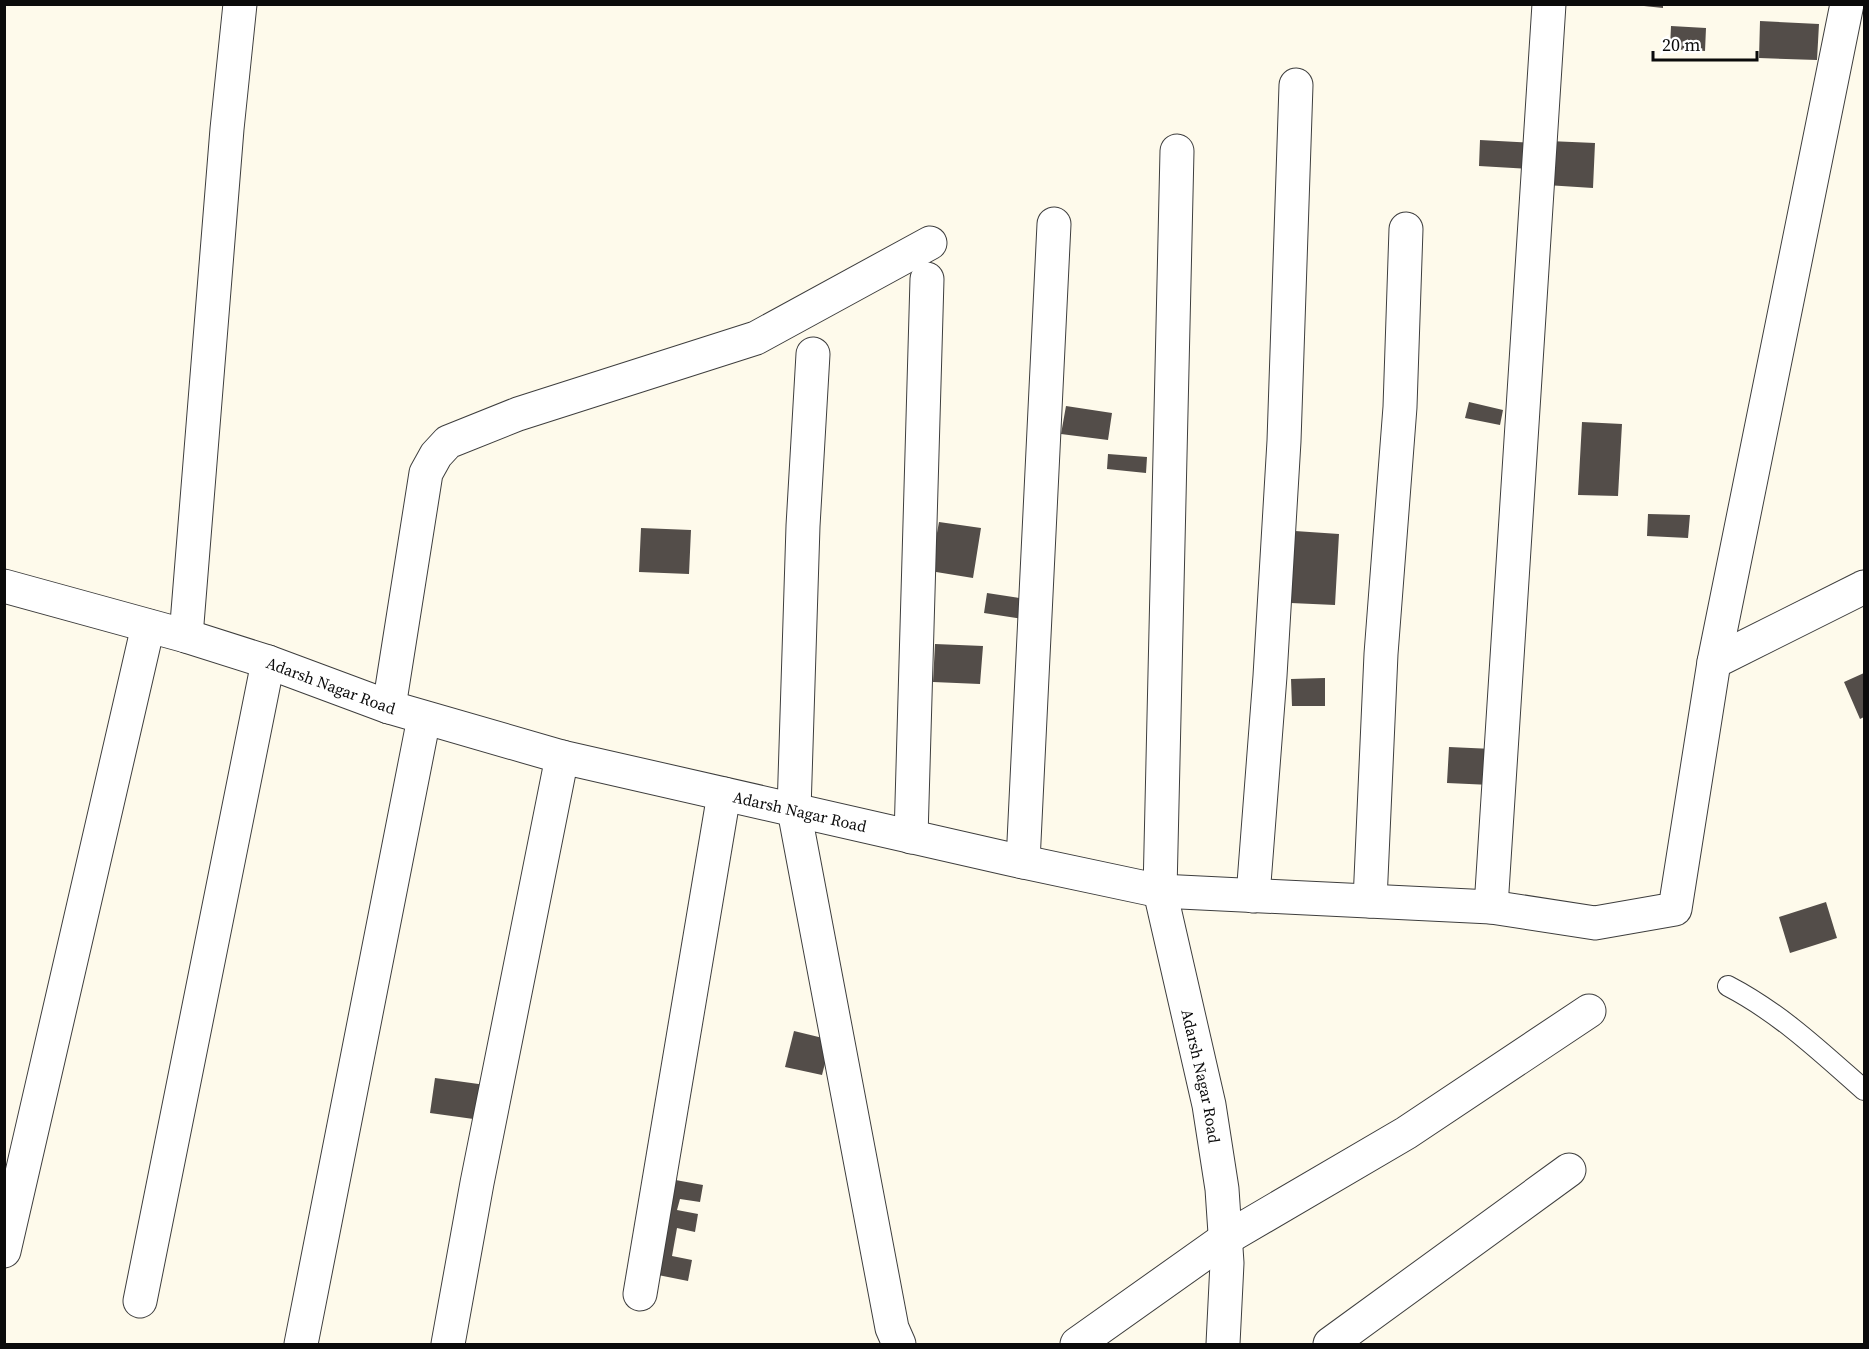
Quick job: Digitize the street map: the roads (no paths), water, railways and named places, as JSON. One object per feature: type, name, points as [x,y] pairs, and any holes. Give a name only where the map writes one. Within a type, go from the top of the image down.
[{"type":"street","points":[[186,636],[227,129],[240,4]]},
{"type":"street","points":[[1491,907],[1549,4]]},
{"type":"street","points":[[1177,151],[1160,891],[1491,907],[1595,923],[1675,909],[1714,662],[1847,4]]},
{"type":"street","points":[[1253,896],[1284,441],[1296,86]]},
{"type":"street","points":[[1023,862],[1054,224]]},
{"type":"street","points":[[1370,902],[1381,654],[1400,407],[1406,229]]},
{"type":"street","points":[[389,707],[426,473],[436,455],[448,442],[518,414],[756,338],[930,243]]},
{"type":"street","points":[[911,837],[927,279]]},
{"type":"street","points":[[813,354],[802,526],[794,810],[892,1328],[899,1344]]},
{"type":"street","name":"Adarsh Nagar Road","points":[[4,586],[186,636],[268,662],[389,707],[562,756],[911,837],[1160,891],[1209,1105],[1222,1189],[1227,1263],[1223,1344]]},
{"type":"street","points":[[1714,662],[1864,587]]},
{"type":"street","points":[[4,1251],[148,626]]},
{"type":"street","points":[[140,1301],[268,662]]},
{"type":"street","points":[[301,1344],[424,718]]},
{"type":"street","points":[[448,1344],[477,1183],[562,756]]},
{"type":"street","points":[[640,1294],[724,794]]},
{"type":"street","points":[[1077,1344],[1225,1239],[1406,1132],[1589,1011]]},
{"type":"street","points":[[1330,1344],[1569,1170]]},
{"type":"lane","points":[[1728,986],[1760,1003],[1790,1025],[1864,1090]]}]
